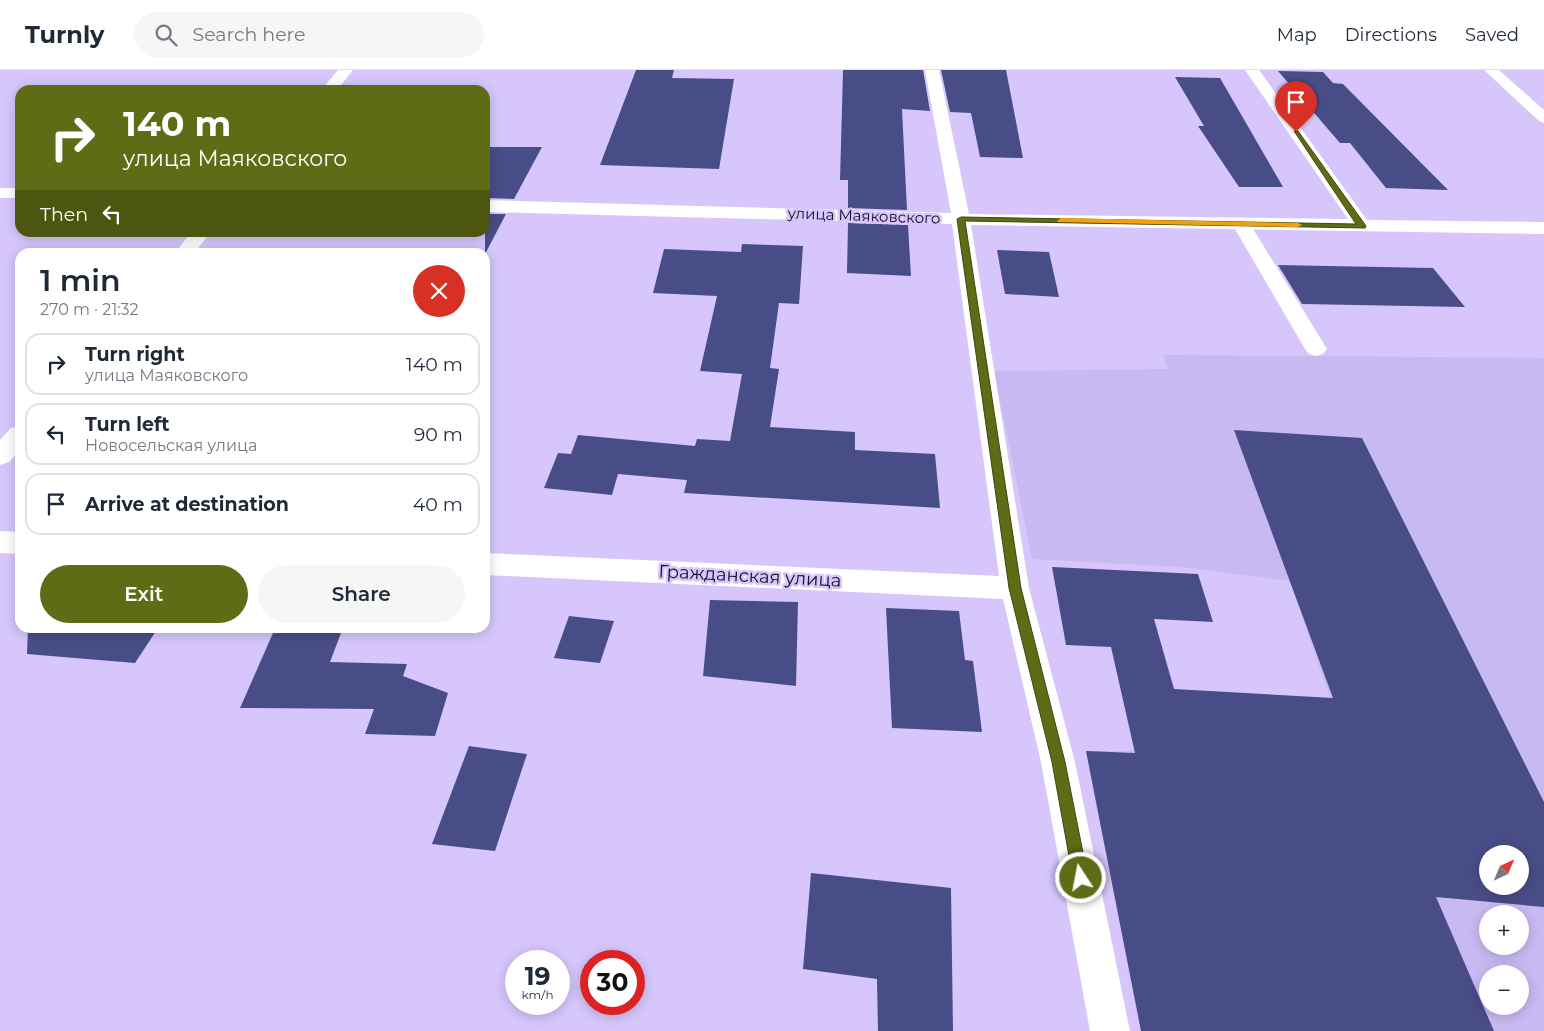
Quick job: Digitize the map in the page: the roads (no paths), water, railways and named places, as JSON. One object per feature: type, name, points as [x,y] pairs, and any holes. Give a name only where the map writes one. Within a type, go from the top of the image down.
[{"type":"street","points":[[333,85],[346,70]]},
{"type":"street","points":[[932,70],[961,219],[1015,588],[1058,762],[1110,1031]]},
{"type":"street","points":[[1252,70],[1362,226]]},
{"type":"street","points":[[0,193],[15,193]]},
{"type":"street","name":"улица Маяковского","points":[[490,206],[961,219],[1544,228]]},
{"type":"street","points":[[188,248],[198,237]]},
{"type":"street","points":[[0,456],[15,440]]},
{"type":"street","points":[[0,542],[15,543]]},
{"type":"street","name":"Гражданская улица","points":[[490,564],[1015,588]]},
{"type":"lane","points":[[1491,70],[1544,118]]},
{"type":"lane","points":[[1241,224],[1316,348]]}]
